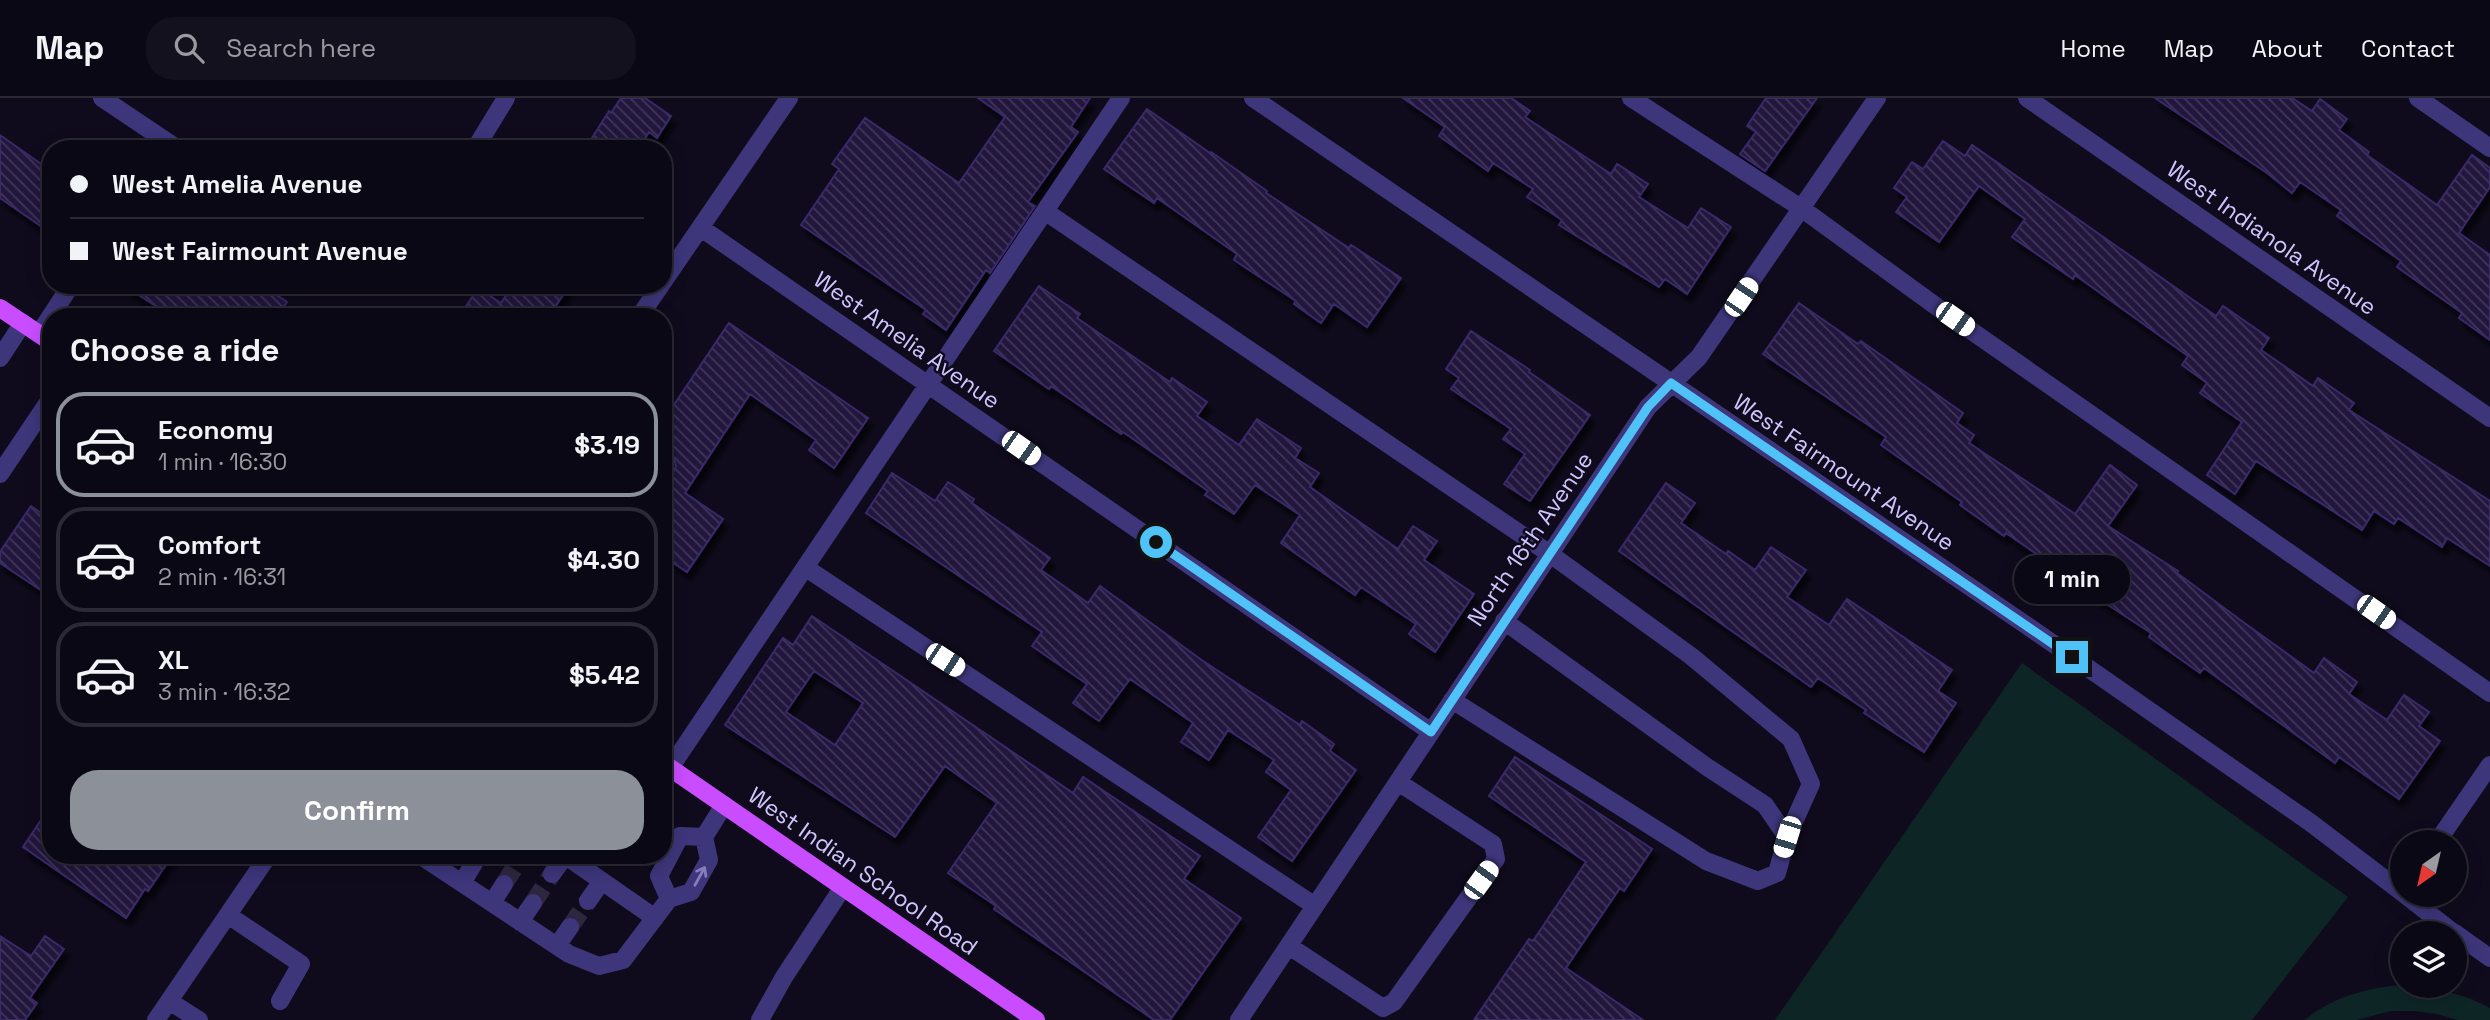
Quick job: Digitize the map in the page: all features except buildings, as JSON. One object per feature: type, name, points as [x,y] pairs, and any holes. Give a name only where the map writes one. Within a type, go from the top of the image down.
[{"type":"main road","points":[[0,308],[42,336]]},
{"type":"main road","name":"West Indian School Road","points":[[672,769],[1036,1020]]},
{"type":"street","points":[[102,98],[165,140]]},
{"type":"street","points":[[480,140],[506,98]]},
{"type":"street","points":[[672,267],[789,98]]},
{"type":"street","points":[[672,759],[806,568],[1121,98]]},
{"type":"street","name":"West Fairmount Avenue","points":[[1253,98],[2029,627],[2311,823],[2390,883]]},
{"type":"street","points":[[1631,98],[1801,208],[2490,693]]},
{"type":"street","name":"North 16th Avenue","points":[[1239,1020],[1648,407],[1699,357],[1877,98]]},
{"type":"street","name":"West Indianola Avenue","points":[[2027,98],[2490,418]]},
{"type":"street","points":[[2418,98],[2490,148]]},
{"type":"street","points":[[1046,212],[1550,554],[1691,656],[1791,739],[1811,785],[1787,837],[1777,873],[1758,881],[1706,861],[1452,700]]},
{"type":"street","name":"West Amelia Avenue","points":[[701,228],[1431,732]]},
{"type":"street","points":[[0,358],[23,323]]},
{"type":"street","points":[[0,474],[42,411]]},
{"type":"street","points":[[806,568],[1315,906]]},
{"type":"street","points":[[1504,621],[1707,767],[1765,805],[1787,837]]},
{"type":"street","points":[[2445,830],[2490,765]]},
{"type":"street","points":[[1289,946],[1383,1008],[1394,1002],[1496,859],[1493,844],[1398,782]]},
{"type":"street","points":[[438,864],[569,954],[598,965],[622,960],[669,899],[691,892],[709,860],[704,837],[724,805]]},
{"type":"street","points":[[672,850],[680,836],[704,837]]},
{"type":"street","points":[[156,1020],[263,864]]},
{"type":"street","points":[[462,883],[473,864]]},
{"type":"street","points":[[552,874],[559,864]]},
{"type":"street","points":[[577,864],[655,918]]},
{"type":"street","points":[[665,864],[659,876],[669,899]]},
{"type":"street","points":[[588,901],[602,881]]},
{"type":"street","points":[[492,903],[504,884]]},
{"type":"street","points":[[760,1020],[784,977],[843,887]]},
{"type":"street","points":[[520,922],[533,903]]},
{"type":"street","name":"West Fairmount Avenue","points":[[2421,907],[2439,921]]},
{"type":"street","points":[[228,915],[301,964],[280,1001]]},
{"type":"street","points":[[557,946],[570,927]]},
{"type":"street","name":"West Fairmount Avenue","points":[[2467,942],[2490,958]]},
{"type":"street","points":[[169,1001],[199,1020]]},
{"type":"green space","points":[[2022,663],[2348,897],[2252,1020],[1775,1020]]},
{"type":"green space","points":[[2390,986],[2390,998],[2467,998],[2490,1008],[2490,1020],[2458,1020],[2414,1011],[2391,1011],[2356,1020],[2305,1020],[2338,1000]]},
{"type":"tunnel","points":[[504,884],[517,864]]},
{"type":"tunnel","points":[[533,903],[552,874]]},
{"type":"tunnel","points":[[570,927],[588,901]]},
{"type":"route","points":[[1156,542],[1431,732],[1648,407],[1671,383],[2072,657]]}]
